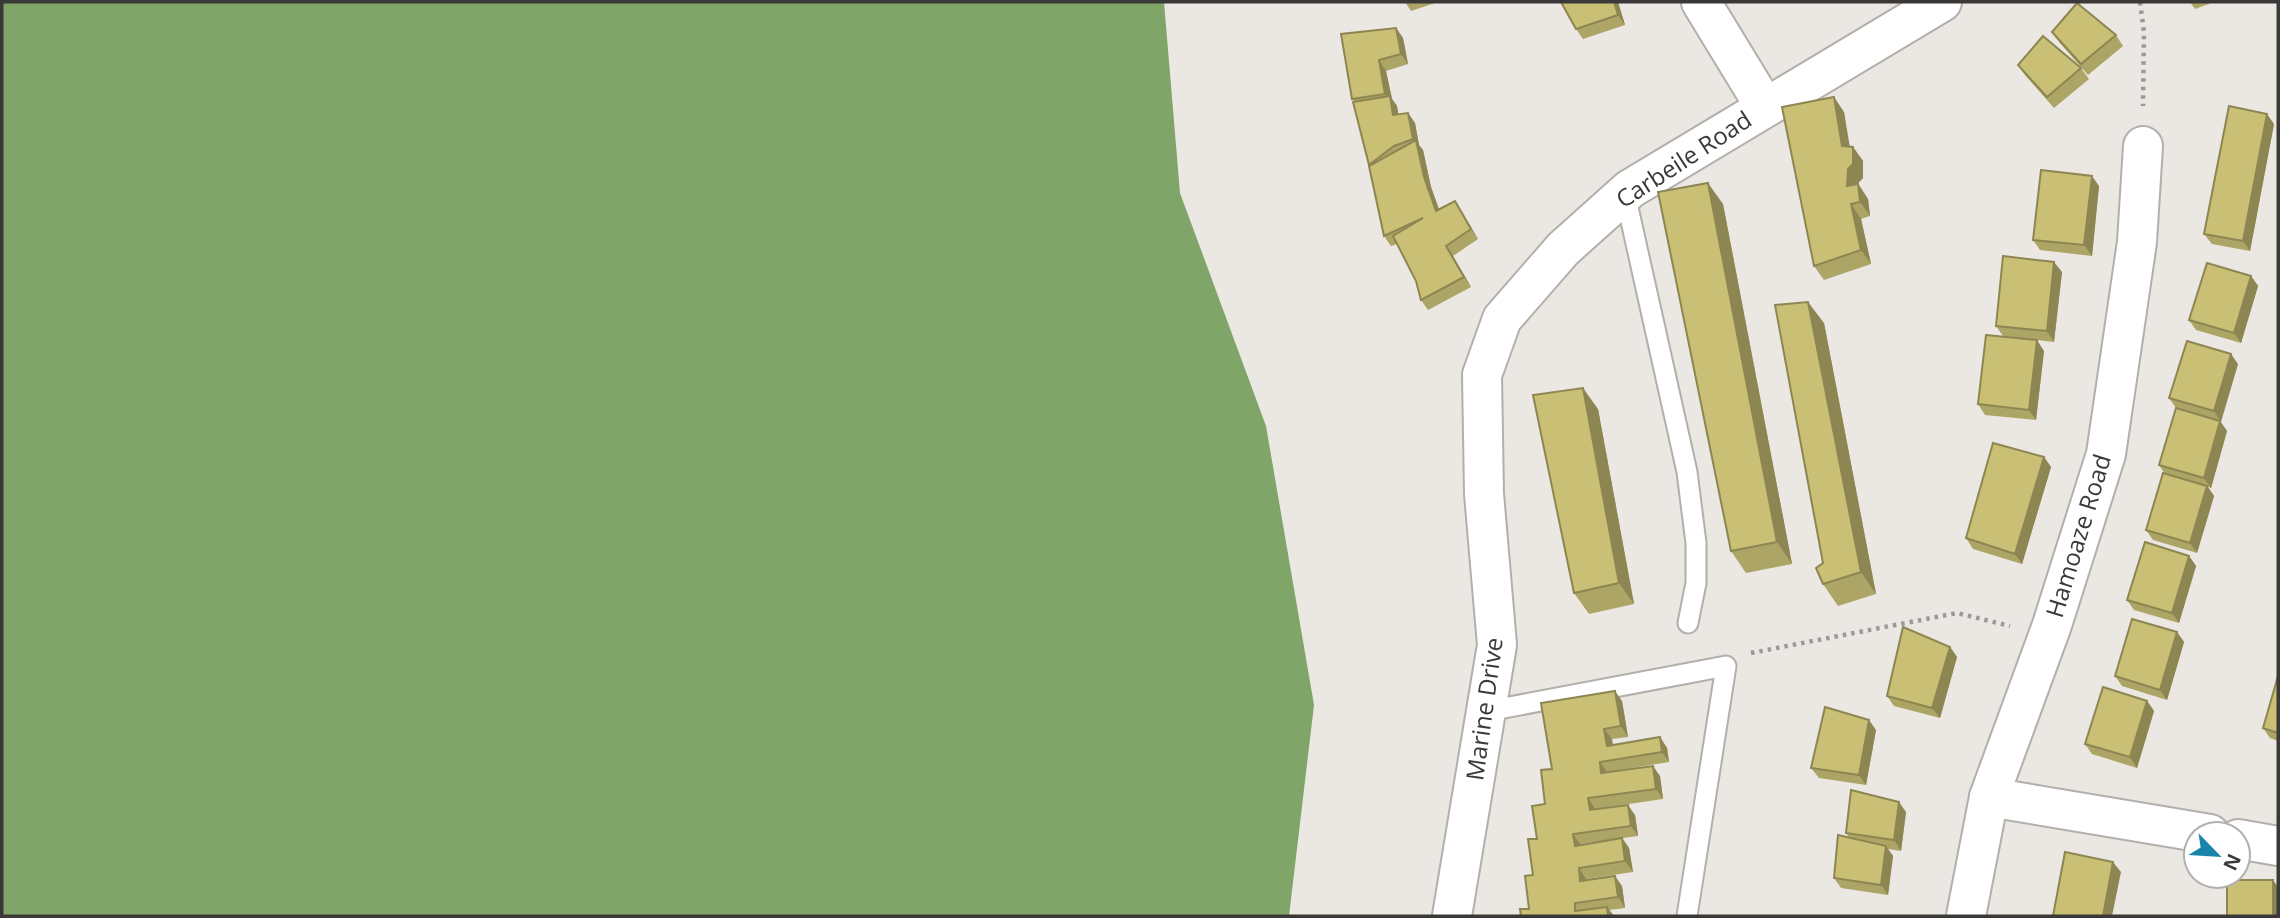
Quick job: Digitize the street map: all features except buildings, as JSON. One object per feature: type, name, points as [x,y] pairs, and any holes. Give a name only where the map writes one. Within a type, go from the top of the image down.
[{"type":"street","points":[[1701,2],[1765,107]]},
{"type":"street","name":"Carbeile Road","points":[[1482,375],[1502,319],[1563,249],[1625,194],[1942,2]]},
{"type":"street","name":"Hamoaze Road","points":[[1966,916],[1989,797],[2048,635],[2106,454],[2137,242],[2143,146]]},
{"type":"street","name":"Marine Drive","points":[[1452,916],[1497,645],[1484,494],[1482,375]]},
{"type":"street","points":[[1989,797],[2182,829]]},
{"type":"street","points":[[2252,841],[2278,846]]},
{"type":"lane","points":[[1625,194],[1687,472],[1696,543],[1696,583],[1688,623]]},
{"type":"lane","points":[[1488,711],[1726,666],[1687,916]]},
{"type":"path","points":[[2140,2],[2144,32],[2143,146]]},
{"type":"path","points":[[1726,666],[1744,654],[1957,613],[2048,635]]},
{"type":"shaded area","points":[[2,2],[1164,2],[1180,193],[1266,426],[1314,705],[1289,916],[2,916]]}]
